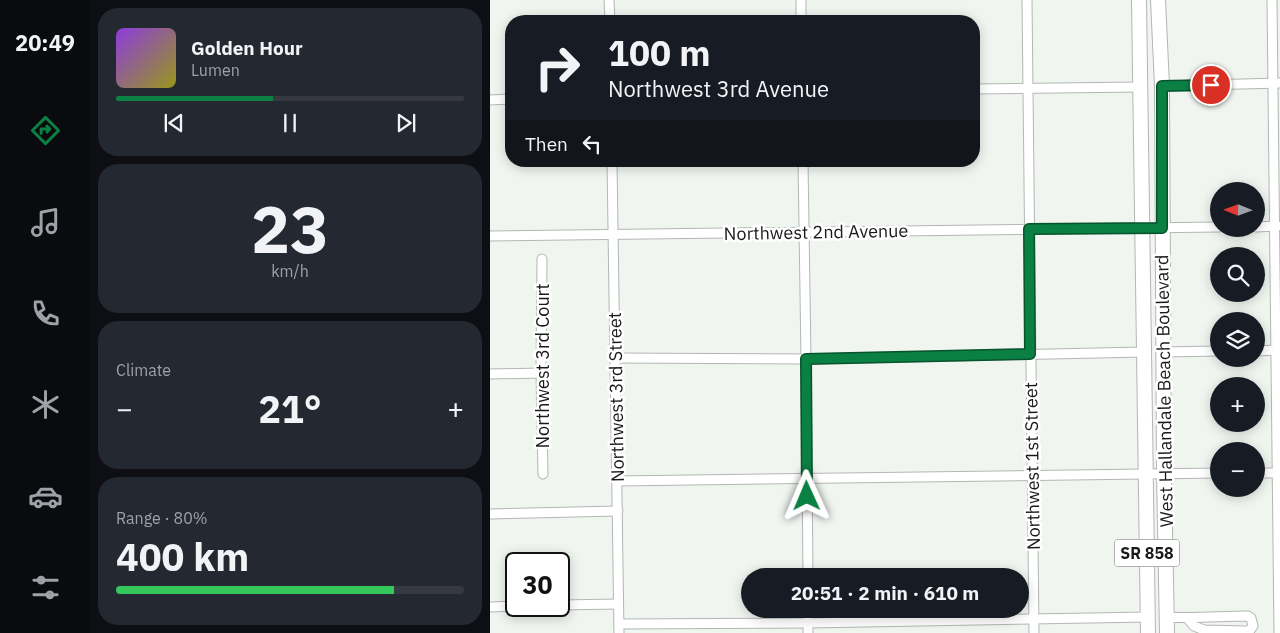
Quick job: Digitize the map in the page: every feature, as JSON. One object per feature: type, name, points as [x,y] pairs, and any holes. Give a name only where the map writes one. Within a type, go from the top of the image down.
[{"type":"main road","name":"West Hallandale Beach Boulevard","points":[[1139,0],[1148,633]]},
{"type":"main road","name":"West Hallandale Beach Boulevard","points":[[1158,0],[1162,86],[1164,474],[1167,633]]},
{"type":"street","points":[[609,0],[610,15]]},
{"type":"street","points":[[801,0],[801,15]]},
{"type":"street","name":"Northwest 1st Street","points":[[1027,0],[1034,633]]},
{"type":"street","points":[[1272,0],[1276,83],[1279,633]]},
{"type":"street","points":[[1162,86],[1276,83]]},
{"type":"street","points":[[980,89],[1140,87]]},
{"type":"street","points":[[490,100],[505,99]]},
{"type":"street","name":"Northwest 3rd Street","points":[[612,167],[619,628]]},
{"type":"street","points":[[803,167],[808,568]]},
{"type":"street","name":"Northwest 2nd Avenue","points":[[490,236],[1210,227]]},
{"type":"street","name":"Northwest 3rd Court","points":[[542,259],[541,373],[543,474]]},
{"type":"street","points":[[1265,351],[1278,350]]},
{"type":"street","points":[[1163,352],[1210,351]]},
{"type":"street","points":[[615,358],[806,359],[1143,352]]},
{"type":"street","points":[[490,374],[541,373]]},
{"type":"street","points":[[1265,473],[1279,472]]},
{"type":"street","points":[[617,481],[1210,473]]},
{"type":"street","points":[[490,514],[618,511]]},
{"type":"street","points":[[570,605],[618,604]]},
{"type":"street","points":[[490,607],[505,606]]},
{"type":"street","points":[[1167,617],[1188,619],[1212,616],[1248,616],[1252,618],[1253,626],[1250,630],[1246,631],[1204,630],[1194,626],[1188,619]]},
{"type":"street","points":[[619,628],[1148,617]]},
{"type":"street","points":[[808,618],[808,633]]},
{"type":"route","points":[[807,496],[806,359],[1030,354],[1029,229],[1162,228],[1162,86],[1211,85]]}]
